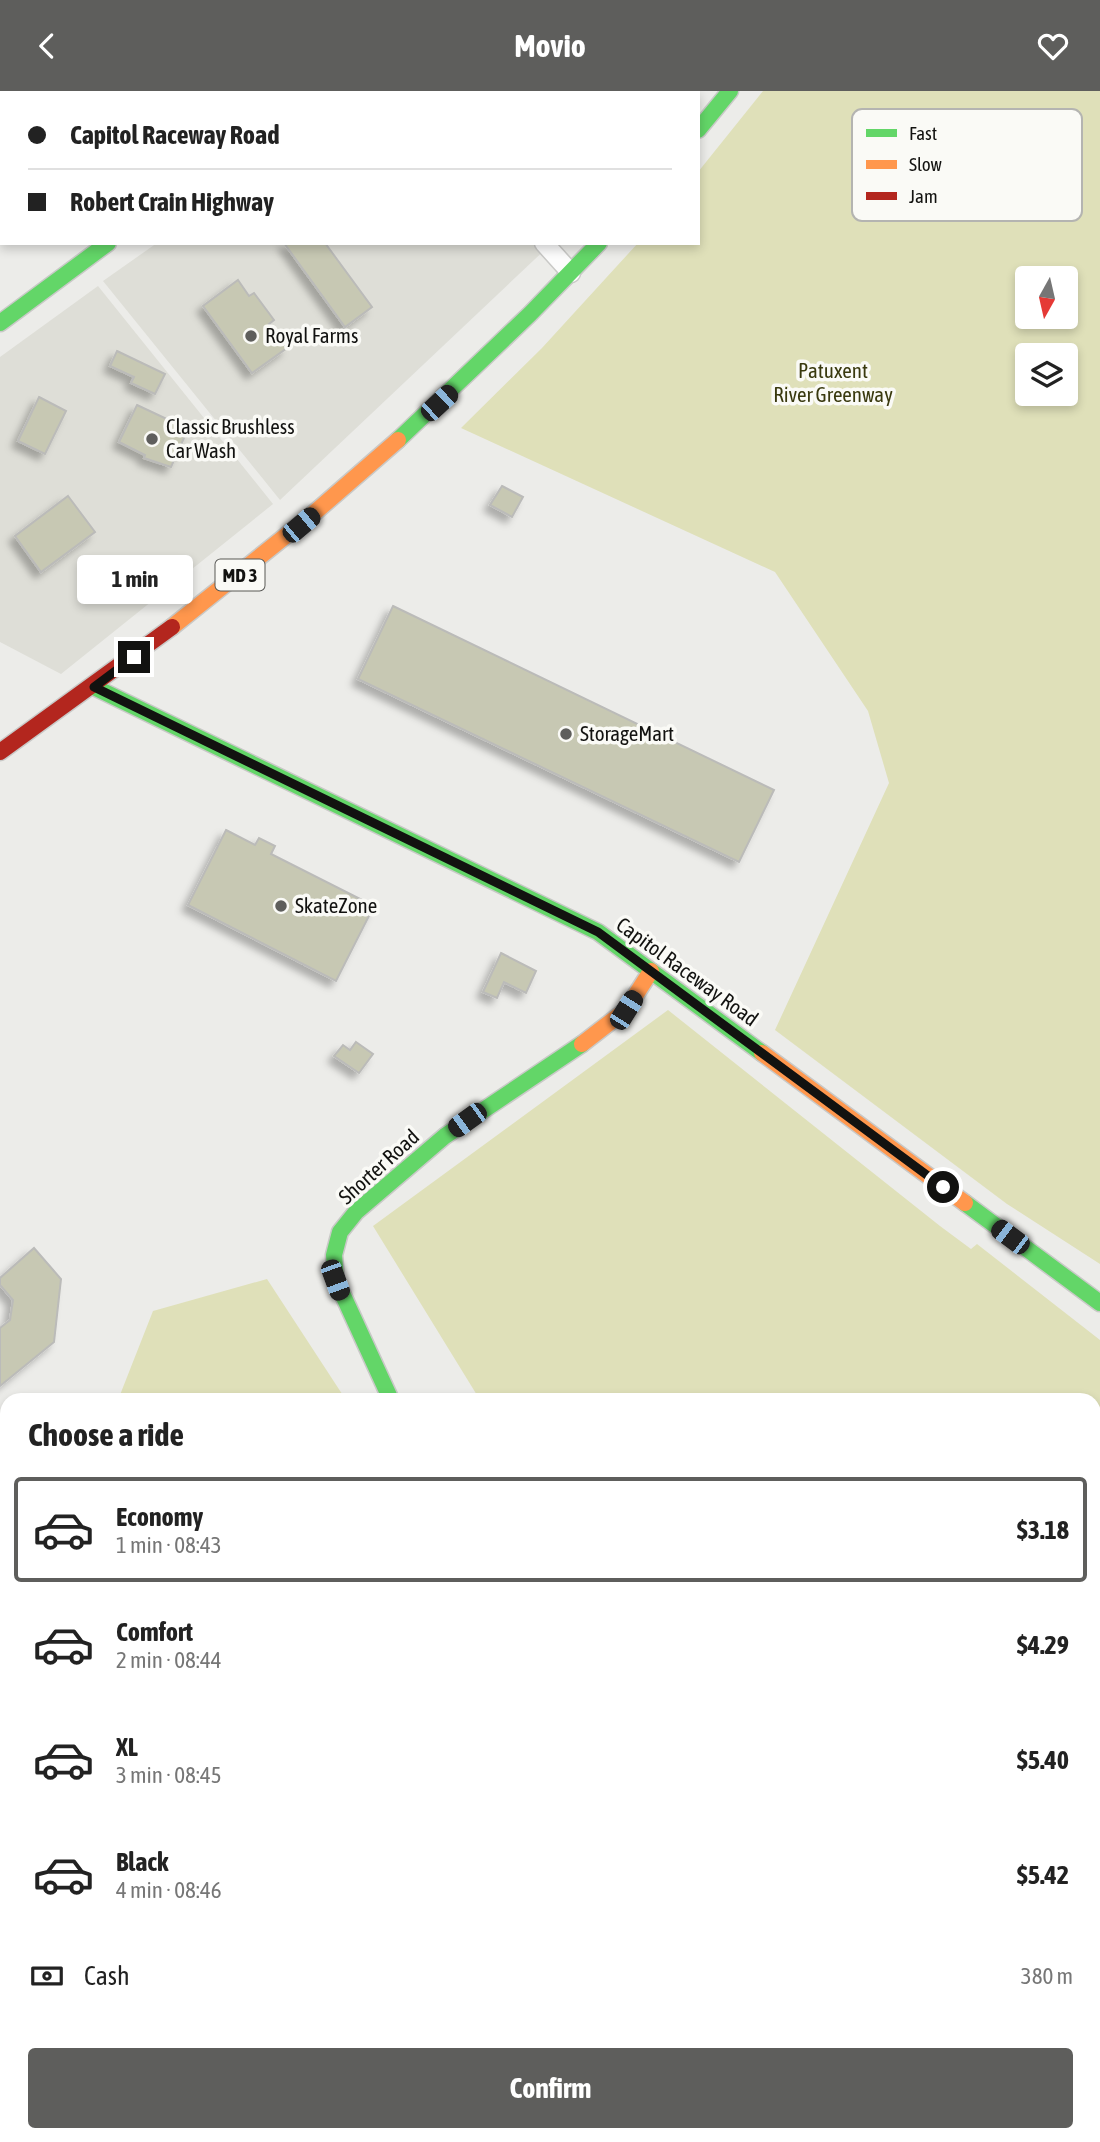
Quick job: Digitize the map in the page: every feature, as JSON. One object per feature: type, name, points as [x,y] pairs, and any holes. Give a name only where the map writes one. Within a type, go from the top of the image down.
[{"type":"main road","points":[[700,128],[730,91]]},
{"type":"main road","points":[[0,323],[105,245]]},
{"type":"main road","name":"MD 3","points":[[0,752],[94,687],[215,596],[359,477],[496,349],[597,245]]},
{"type":"main road","name":"Capitol Raceway Road","points":[[94,687],[598,932],[1100,1303]]},
{"type":"main road","name":"Shorter Road","points":[[388,1393],[335,1280],[334,1255],[340,1232],[356,1212],[445,1136],[607,1026],[626,1010],[651,971]]},
{"type":"street","points":[[546,245],[571,273]]},
{"type":"shaded area","points":[[154,245],[550,245],[280,500],[103,281]]},
{"type":"shaded area","points":[[98,286],[273,504],[61,674],[0,642],[0,357]]},
{"type":"green space","name":"Patuxent River Greenway","points":[[763,91],[1100,91],[1100,1264],[1007,1204],[775,1030],[889,783],[868,711],[775,572],[461,428],[542,348],[636,245],[700,245],[700,170]]},
{"type":"green space","points":[[668,1010],[940,1226],[971,1249],[977,1244],[1100,1340],[1100,1393],[476,1393],[373,1226]]},
{"type":"green space","points":[[267,1279],[341,1393],[121,1393],[153,1311]]},
{"type":"building","points":[[285,245],[326,245],[372,307],[345,327]]},
{"type":"building","name":"Royal Farms","points":[[238,280],[249,296],[254,293],[274,320],[269,324],[287,348],[252,373],[203,306]]},
{"type":"building","points":[[117,351],[165,374],[155,394],[131,383],[134,377],[110,366]]},
{"type":"building","points":[[39,397],[66,411],[45,454],[18,441]]},
{"type":"building","name":"Classic Brushless Car Wash","points":[[137,405],[188,429],[171,467],[144,458],[145,455],[119,442]]},
{"type":"building","points":[[502,486],[523,497],[512,517],[490,505]]},
{"type":"building","points":[[68,496],[95,532],[41,572],[15,536]]},
{"type":"building","name":"StorageMart","points":[[393,606],[774,790],[739,862],[358,679]]},
{"type":"building","name":"SkateZone","points":[[226,830],[255,845],[259,838],[275,846],[271,854],[374,906],[336,981],[188,905]]},
{"type":"building","points":[[501,953],[536,971],[526,993],[504,982],[497,998],[483,992]]},
{"type":"building","points":[[356,1042],[373,1054],[359,1073],[334,1056],[343,1045],[350,1050]]},
{"type":"building","points":[[34,1248],[61,1279],[54,1342],[0,1386],[0,1328],[10,1320],[13,1300],[0,1285],[0,1278]]},
{"type":"traffic: fast","points":[[700,128],[730,91]]},
{"type":"traffic: fast","points":[[0,323],[105,245]]},
{"type":"traffic: fast","points":[[398,440],[530,314],[597,245]]},
{"type":"traffic: fast","points":[[94,687],[598,932],[762,1053]]},
{"type":"traffic: fast","points":[[388,1393],[336,1280],[334,1255],[340,1232],[356,1212],[445,1136],[582,1044]]},
{"type":"traffic: fast","points":[[965,1203],[1100,1303]]},
{"type":"traffic: slow","points":[[172,627],[313,514],[398,440]]},
{"type":"traffic: slow","points":[[582,1044],[626,1010],[651,971]]},
{"type":"traffic: slow","points":[[762,1053],[965,1203]]},
{"type":"traffic: jam","points":[[0,752],[172,627]]},
{"type":"place","name":"Royal Farms","points":[[251,336]]},
{"type":"place","name":"Classic Brushless Car Wash","points":[[152,439]]},
{"type":"place","name":"StorageMart","points":[[566,734]]},
{"type":"place","name":"SkateZone","points":[[281,906]]},
{"type":"route","points":[[134,657],[94,687],[598,932],[943,1187]]}]
